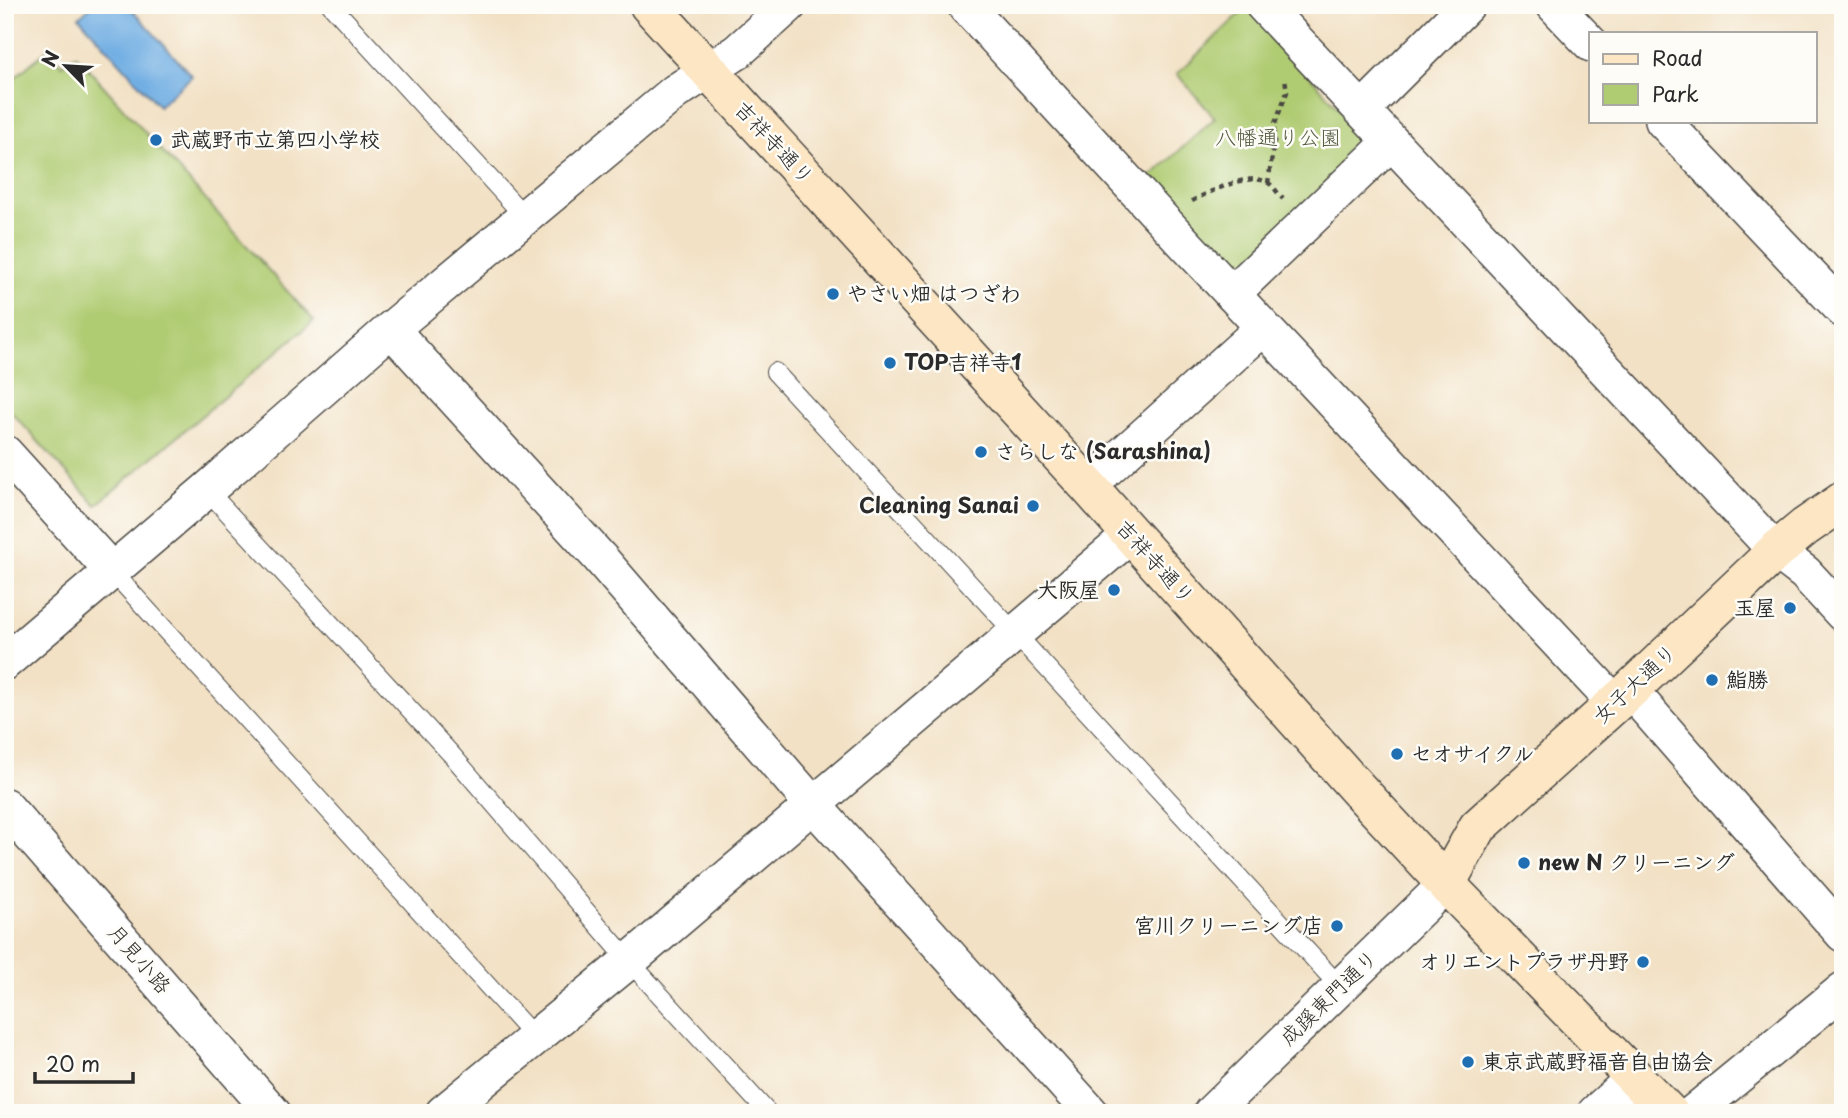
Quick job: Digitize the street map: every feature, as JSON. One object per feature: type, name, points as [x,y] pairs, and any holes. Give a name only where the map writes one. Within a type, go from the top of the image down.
[{"type":"main road","name":"吉祥寺通り","points":[[649,5],[1088,486],[1357,788],[1446,884],[1669,1113]]},
{"type":"main road","name":"女子大通り","points":[[1446,884],[1478,827],[1622,697],[1776,551],[1843,501]]},
{"type":"street","points":[[5,662],[391,329],[674,92],[737,52],[789,5]]},
{"type":"street","points":[[965,5],[1263,328],[1622,697],[1843,934]]},
{"type":"street","points":[[1263,5],[1776,551],[1805,573],[1843,614]]},
{"type":"street","points":[[1362,110],[1467,5]]},
{"type":"street","points":[[1554,5],[1589,42]]},
{"type":"street","points":[[1664,122],[1843,310]]},
{"type":"street","points":[[1232,294],[1391,142]]},
{"type":"street","points":[[1088,486],[1263,328]]},
{"type":"street","points":[[391,329],[600,558],[813,805],[1091,1113]]},
{"type":"street","points":[[5,453],[111,570]]},
{"type":"street","points":[[443,1113],[629,961],[1130,535]]},
{"type":"street","name":"月見小路","points":[[5,806],[273,1113]]},
{"type":"street","name":"成蹊東門通り","points":[[1211,1113],[1446,884]]},
{"type":"street","points":[[1693,1113],[1843,990]]},
{"type":"street","points":[[1595,1113],[1635,1077]]},
{"type":"lane","points":[[331,5],[525,218]]},
{"type":"lane","points":[[775,372],[1340,987]]},
{"type":"lane","points":[[207,490],[451,754],[629,961],[768,1113]]},
{"type":"lane","points":[[111,570],[534,1038]]},
{"type":"path","points":[[1161,218],[1207,193],[1251,178],[1268,183],[1274,126],[1287,92],[1284,75],[1302,47]]},
{"type":"green space","name":"八幡通り公園","points":[[1247,7],[1369,141],[1243,266],[1222,267],[1144,183],[1215,118],[1177,74]]},
{"type":"green space","points":[[48,49],[62,65],[76,55],[314,321],[96,505],[5,405],[5,86]]},
{"type":"water","points":[[92,5],[128,5],[192,76],[159,106],[79,17]]},
{"type":"place","name":"武蔵野市立第四小学校","points":[[156,140]]},
{"type":"place","name":"やさい畑 はつざわ","points":[[833,294]]},
{"type":"place","name":"TOP吉祥寺1","points":[[890,363]]},
{"type":"place","name":"さらしな (Sarashina)","points":[[981,452]]},
{"type":"place","name":"Cleaning Sanai","points":[[1033,506]]},
{"type":"place","name":"大阪屋","points":[[1114,590]]},
{"type":"place","name":"玉屋","points":[[1790,608]]},
{"type":"place","name":"鮨勝","points":[[1712,680]]},
{"type":"place","name":"セオサイクル","points":[[1397,754]]},
{"type":"place","name":"new N クリーニング","points":[[1524,863]]},
{"type":"place","name":"宮川クリーニング店","points":[[1337,926]]},
{"type":"place","name":"オリエントプラザ丹野","points":[[1643,962]]},
{"type":"place","name":"東京武蔵野福音自由協会","points":[[1468,1062]]}]
